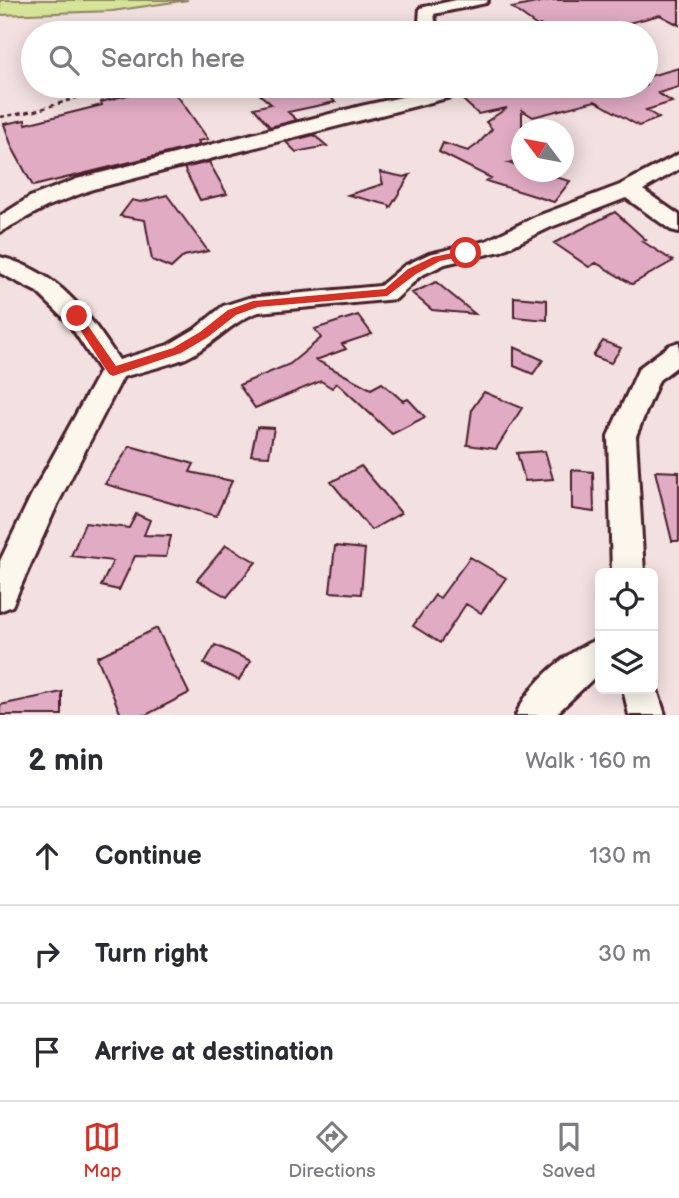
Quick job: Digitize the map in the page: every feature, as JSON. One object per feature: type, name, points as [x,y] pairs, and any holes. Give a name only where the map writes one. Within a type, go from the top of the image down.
[{"type":"street","points":[[430,21],[426,11],[480,0]]},
{"type":"street","points":[[0,225],[38,202],[85,184],[368,110],[432,98]]},
{"type":"street","points":[[0,596],[42,505],[113,372],[177,351],[204,335],[232,312],[257,304],[387,293],[412,271],[437,259],[493,246],[543,222],[628,190],[679,160]]},
{"type":"street","points":[[628,190],[679,225]]},
{"type":"street","points":[[0,264],[46,287],[77,316],[113,372]]},
{"type":"street","points":[[628,568],[622,436],[648,375],[679,351]]},
{"type":"street","points":[[534,715],[543,702],[595,656]]},
{"type":"street","points":[[642,694],[647,715]]},
{"type":"path","points":[[0,117],[34,111],[76,98]]},
{"type":"green space","points":[[0,0],[188,0],[112,11],[0,15]]},
{"type":"building","points":[[550,0],[679,0],[679,25],[660,15],[636,21],[530,21],[512,8]]},
{"type":"building","points":[[679,68],[679,87],[658,93],[658,74]]},
{"type":"building","points":[[658,93],[672,102],[646,110],[659,118],[639,126],[595,101],[533,117],[522,110],[522,119],[511,119],[511,162],[508,163],[511,164],[511,182],[569,182],[554,202],[486,181],[491,178],[439,152],[443,143],[468,151],[492,129],[486,122],[507,108],[478,114],[463,100],[658,98]]},
{"type":"building","points":[[116,98],[179,98],[208,139],[198,141],[200,145],[33,186],[12,147],[4,124],[25,120],[26,124],[102,105],[101,102]]},
{"type":"building","points":[[264,98],[332,98],[335,102],[288,112],[297,120],[270,127],[254,108],[271,104]]},
{"type":"building","points":[[314,135],[327,146],[296,152],[286,142]]},
{"type":"building","points":[[209,162],[227,194],[200,200],[184,168]]},
{"type":"building","points":[[380,172],[404,177],[410,175],[390,208],[389,205],[348,195],[383,184]]},
{"type":"building","points":[[167,195],[208,251],[184,256],[171,268],[152,260],[145,220],[120,216],[132,200],[141,202]]},
{"type":"building","points":[[615,212],[646,240],[642,241],[673,261],[632,284],[596,263],[589,267],[554,243]]},
{"type":"building","points":[[436,282],[475,314],[432,310],[412,293]]},
{"type":"building","points":[[514,297],[547,300],[547,320],[514,317]]},
{"type":"building","points":[[358,315],[372,334],[342,344],[346,349],[316,360],[371,389],[382,383],[403,401],[408,399],[425,417],[392,434],[337,383],[332,388],[321,381],[255,408],[239,385],[290,364],[321,338],[315,329]]},
{"type":"building","points":[[603,341],[621,348],[611,363],[593,356]]},
{"type":"building","points":[[514,347],[543,360],[533,374],[514,366]]},
{"type":"building","points":[[484,392],[522,408],[496,449],[467,445],[472,409]]},
{"type":"building","points":[[257,427],[274,428],[269,456],[251,455]]},
{"type":"building","points":[[130,446],[194,464],[190,472],[232,481],[216,516],[105,484]]},
{"type":"building","points":[[545,451],[553,479],[525,481],[517,453]]},
{"type":"building","points":[[361,466],[401,513],[371,530],[331,482]]},
{"type":"building","points":[[572,470],[593,472],[594,512],[572,509]]},
{"type":"building","points":[[655,471],[679,472],[679,541],[672,541]]},
{"type":"building","points":[[136,514],[150,520],[144,535],[171,536],[166,557],[135,556],[119,590],[101,586],[113,561],[71,556],[85,523],[129,528]]},
{"type":"building","points":[[226,545],[256,562],[227,597],[197,580]]},
{"type":"building","points":[[335,546],[365,549],[361,594],[330,592]]},
{"type":"building","points":[[470,557],[506,578],[481,613],[466,604],[440,643],[413,626],[435,595],[440,598]]},
{"type":"building","points":[[157,628],[189,693],[146,715],[121,715],[97,657]]},
{"type":"building","points":[[215,645],[251,661],[239,680],[204,664]]},
{"type":"building","points":[[62,692],[62,715],[0,715],[0,705]]},
{"type":"route","points":[[77,316],[108,360],[113,372],[177,351],[204,335],[232,312],[257,304],[301,298],[350,298],[387,293],[412,271],[437,259],[466,253]]}]
